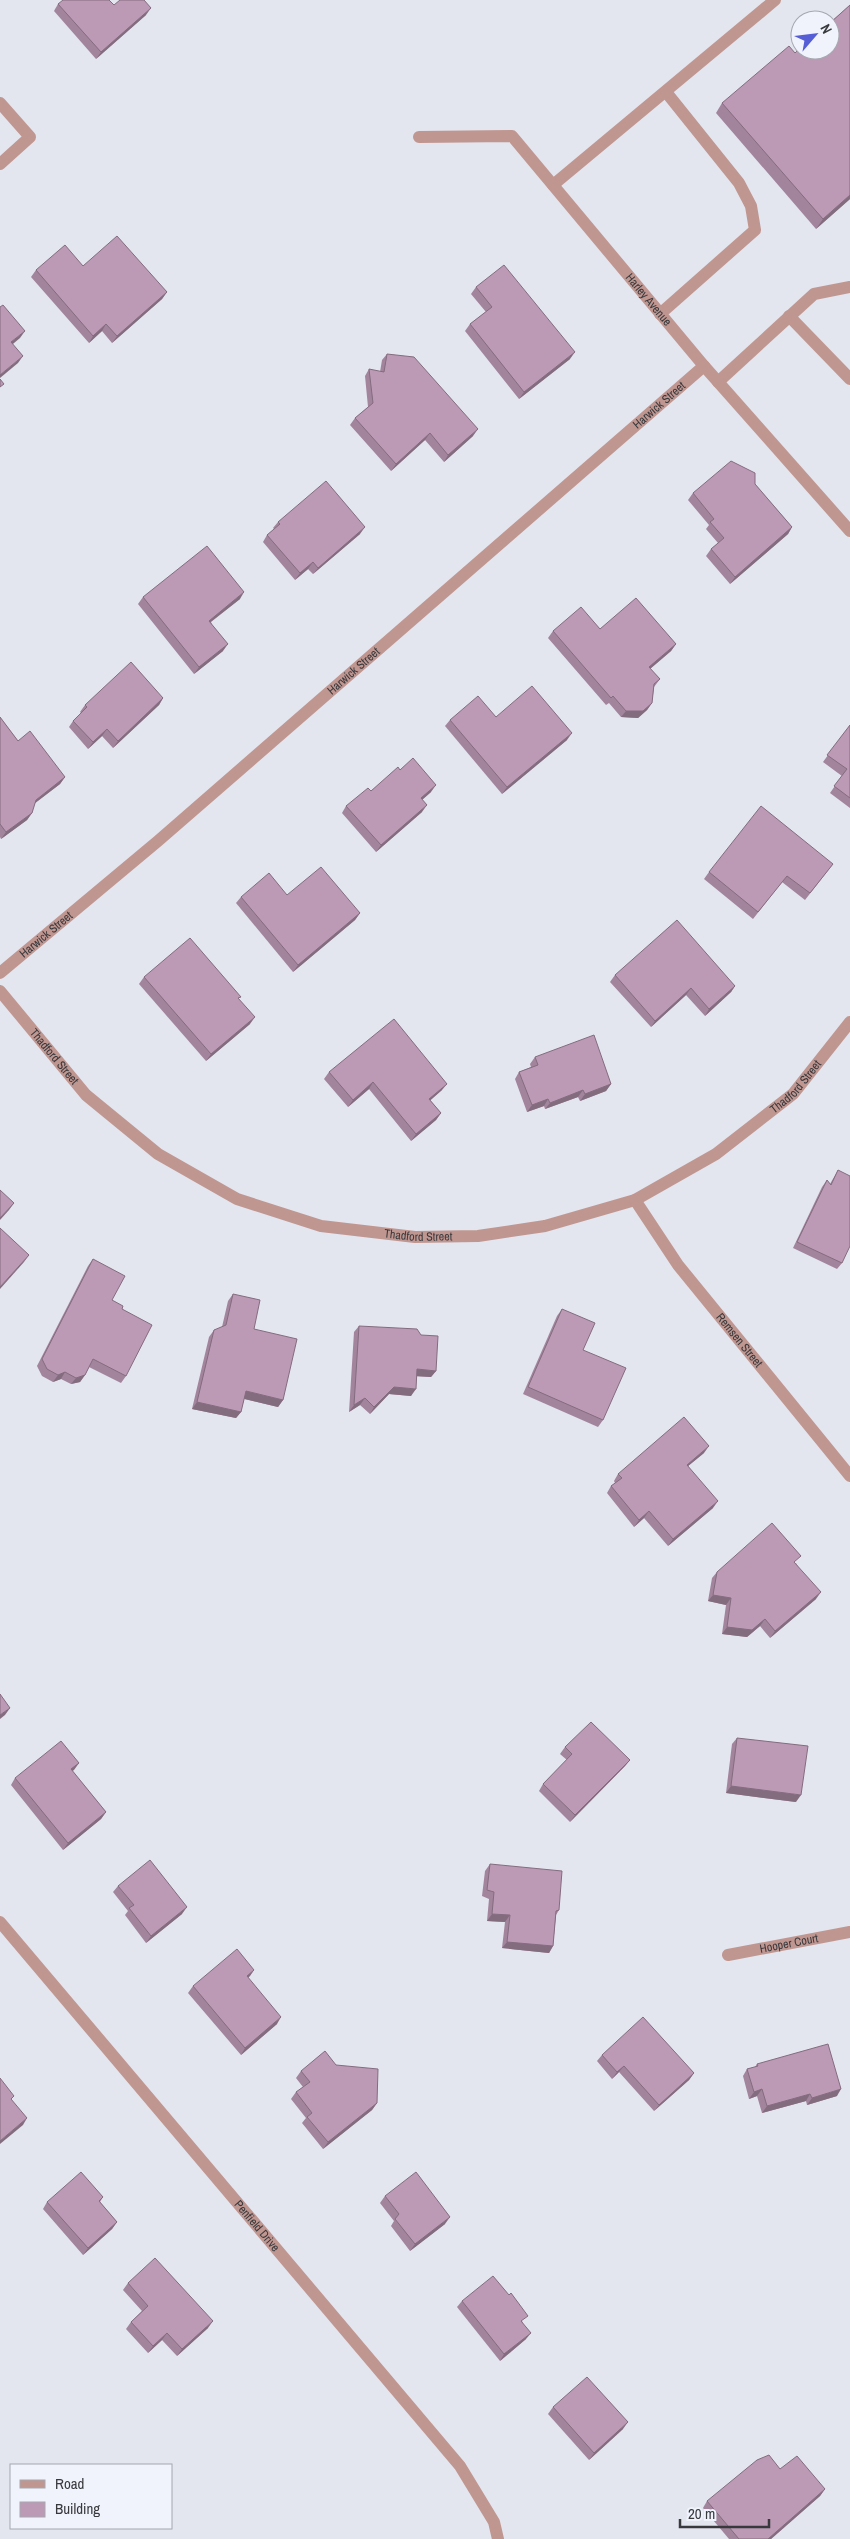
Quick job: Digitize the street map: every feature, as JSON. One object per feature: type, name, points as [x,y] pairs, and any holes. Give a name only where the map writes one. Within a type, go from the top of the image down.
[{"type":"street","points":[[553,185],[775,0]]},
{"type":"street","points":[[660,314],[755,230],[752,206],[739,183],[666,92]]},
{"type":"street","points":[[0,103],[30,137],[0,164]]},
{"type":"street","name":"Harley Avenue","points":[[419,137],[512,136],[704,366],[850,531]]},
{"type":"street","points":[[718,382],[814,294],[850,287]]},
{"type":"street","points":[[789,316],[850,380]]},
{"type":"street","name":"Harwick Street","points":[[0,973],[158,841],[704,366]]},
{"type":"street","name":"Thadford Street","points":[[0,991],[86,1095],[158,1154],[237,1199],[321,1226],[415,1237],[478,1236],[545,1226],[635,1200],[716,1154],[793,1094],[850,1022]]},
{"type":"street","name":"Remsen Street","points":[[635,1200],[678,1265],[850,1476]]},
{"type":"street","name":"Penfield Drive","points":[[0,1922],[460,2466],[494,2522],[498,2539]]},
{"type":"street","name":"Hooper Court","points":[[728,1955],[850,1932]]},
{"type":"building","points":[[63,0],[109,0],[114,5],[120,0],[144,0],[151,8],[101,52],[58,4]]},
{"type":"building","points":[[850,5],[850,195],[823,219],[722,103],[789,46],[790,60],[840,60],[840,14]]},
{"type":"building","points":[[117,236],[167,292],[117,336],[106,324],[93,336],[36,270],[65,245],[83,266]]},
{"type":"building","points":[[504,265],[575,352],[524,392],[470,324],[492,307],[476,287]]},
{"type":"building","points":[[3,305],[25,331],[11,342],[23,356],[0,375],[0,307]]},
{"type":"building","points":[[387,354],[414,357],[478,429],[448,455],[430,433],[396,464],[355,418],[373,403],[369,369],[384,372]]},
{"type":"building","points":[[0,379],[4,384],[0,387]]},
{"type":"building","points":[[731,461],[755,473],[755,484],[792,527],[735,577],[711,549],[724,538],[710,522],[714,519],[693,493]]},
{"type":"building","points":[[326,481],[365,527],[318,568],[313,562],[300,573],[267,535],[280,524],[278,522]]},
{"type":"building","points":[[207,546],[244,592],[209,621],[228,644],[199,667],[143,597]]},
{"type":"building","points":[[636,598],[676,644],[649,667],[660,679],[654,684],[652,703],[643,711],[626,711],[613,696],[611,698],[553,631],[581,607],[600,629]]},
{"type":"building","points":[[131,662],[163,698],[118,741],[107,729],[93,742],[73,721],[87,707],[85,705]]},
{"type":"building","points":[[532,686],[572,733],[507,787],[450,720],[478,696],[496,717]]},
{"type":"building","points":[[0,717],[18,741],[30,731],[65,777],[36,800],[32,813],[6,832],[0,824]]},
{"type":"building","points":[[850,725],[850,798],[834,786],[847,769],[827,755]]},
{"type":"building","points":[[413,758],[436,785],[421,798],[427,805],[381,845],[346,806],[368,788],[371,791],[398,767],[400,770]]},
{"type":"building","points":[[761,806],[833,864],[810,893],[787,876],[758,912],[709,872]]},
{"type":"building","points":[[321,867],[360,913],[298,965],[241,897],[269,873],[287,895]]},
{"type":"building","points":[[677,920],[735,986],[709,1009],[691,988],[655,1021],[615,975]]},
{"type":"building","points":[[190,938],[241,997],[238,998],[255,1017],[211,1054],[144,977]]},
{"type":"building","points":[[394,1019],[447,1084],[429,1099],[441,1113],[416,1134],[373,1082],[353,1100],[329,1072]]},
{"type":"building","points":[[594,1035],[611,1084],[585,1094],[583,1090],[550,1103],[548,1099],[532,1105],[519,1072],[538,1065],[535,1057]]},
{"type":"building","points":[[838,1170],[850,1176],[850,1246],[842,1263],[797,1242],[827,1180],[831,1185]]},
{"type":"building","points":[[0,1190],[14,1203],[0,1218]]},
{"type":"building","points":[[0,1228],[29,1255],[0,1287]]},
{"type":"building","points":[[93,1259],[125,1276],[112,1300],[123,1306],[122,1309],[152,1325],[126,1376],[93,1359],[85,1375],[76,1378],[65,1372],[58,1375],[47,1369],[42,1359]]},
{"type":"building","points":[[233,1294],[260,1300],[254,1329],[297,1339],[283,1400],[246,1391],[241,1412],[197,1402],[214,1330],[226,1325]]},
{"type":"building","points":[[562,1309],[595,1323],[583,1350],[626,1368],[603,1420],[528,1387]]},
{"type":"building","points":[[359,1326],[417,1329],[421,1335],[438,1336],[436,1371],[417,1369],[416,1389],[394,1387],[374,1407],[365,1398],[354,1405]]},
{"type":"building","points":[[684,1417],[709,1446],[687,1465],[718,1501],[673,1539],[649,1511],[639,1520],[611,1486],[622,1478],[618,1474]]},
{"type":"building","points":[[772,1523],[801,1556],[794,1562],[821,1592],[775,1631],[765,1619],[752,1630],[727,1627],[731,1598],[713,1595],[717,1572]]},
{"type":"building","points":[[0,1694],[10,1708],[0,1715]]},
{"type":"building","points":[[591,1722],[630,1760],[575,1815],[543,1784],[572,1754],[565,1747]]},
{"type":"building","points":[[737,1738],[808,1746],[801,1795],[731,1786]]},
{"type":"building","points":[[61,1741],[79,1763],[71,1769],[106,1812],[68,1843],[15,1778]]},
{"type":"building","points":[[150,1860],[187,1907],[151,1936],[129,1908],[134,1905],[118,1886]]},
{"type":"building","points":[[490,1864],[562,1871],[559,1910],[556,1911],[553,1946],[507,1942],[510,1915],[492,1914],[494,1892],[487,1890]]},
{"type":"building","points":[[237,1949],[254,1970],[247,1976],[281,2017],[245,2048],[193,1986]]},
{"type":"building","points":[[643,2017],[694,2073],[659,2105],[624,2066],[617,2072],[602,2055]]},
{"type":"building","points":[[828,2044],[841,2089],[812,2098],[810,2094],[767,2106],[762,2089],[754,2092],[747,2069],[758,2066],[757,2064]]},
{"type":"building","points":[[325,2051],[336,2065],[378,2069],[377,2103],[328,2142],[307,2117],[312,2113],[296,2092],[310,2082],[301,2071]]},
{"type":"building","points":[[0,2078],[14,2096],[11,2099],[27,2118],[0,2141]]},
{"type":"building","points":[[81,2172],[103,2197],[99,2201],[117,2222],[88,2248],[47,2202]]},
{"type":"building","points":[[416,2172],[450,2217],[415,2244],[395,2219],[399,2214],[385,2196]]},
{"type":"building","points":[[155,2258],[213,2321],[182,2349],[167,2333],[153,2346],[131,2322],[148,2306],[128,2283]]},
{"type":"building","points":[[493,2276],[509,2295],[511,2293],[528,2316],[521,2321],[531,2333],[504,2354],[462,2301]]},
{"type":"building","points":[[587,2377],[628,2422],[594,2453],[553,2407]]},
{"type":"building","points":[[769,2455],[780,2469],[797,2456],[825,2489],[768,2539],[739,2539],[707,2501],[757,2460]]}]
